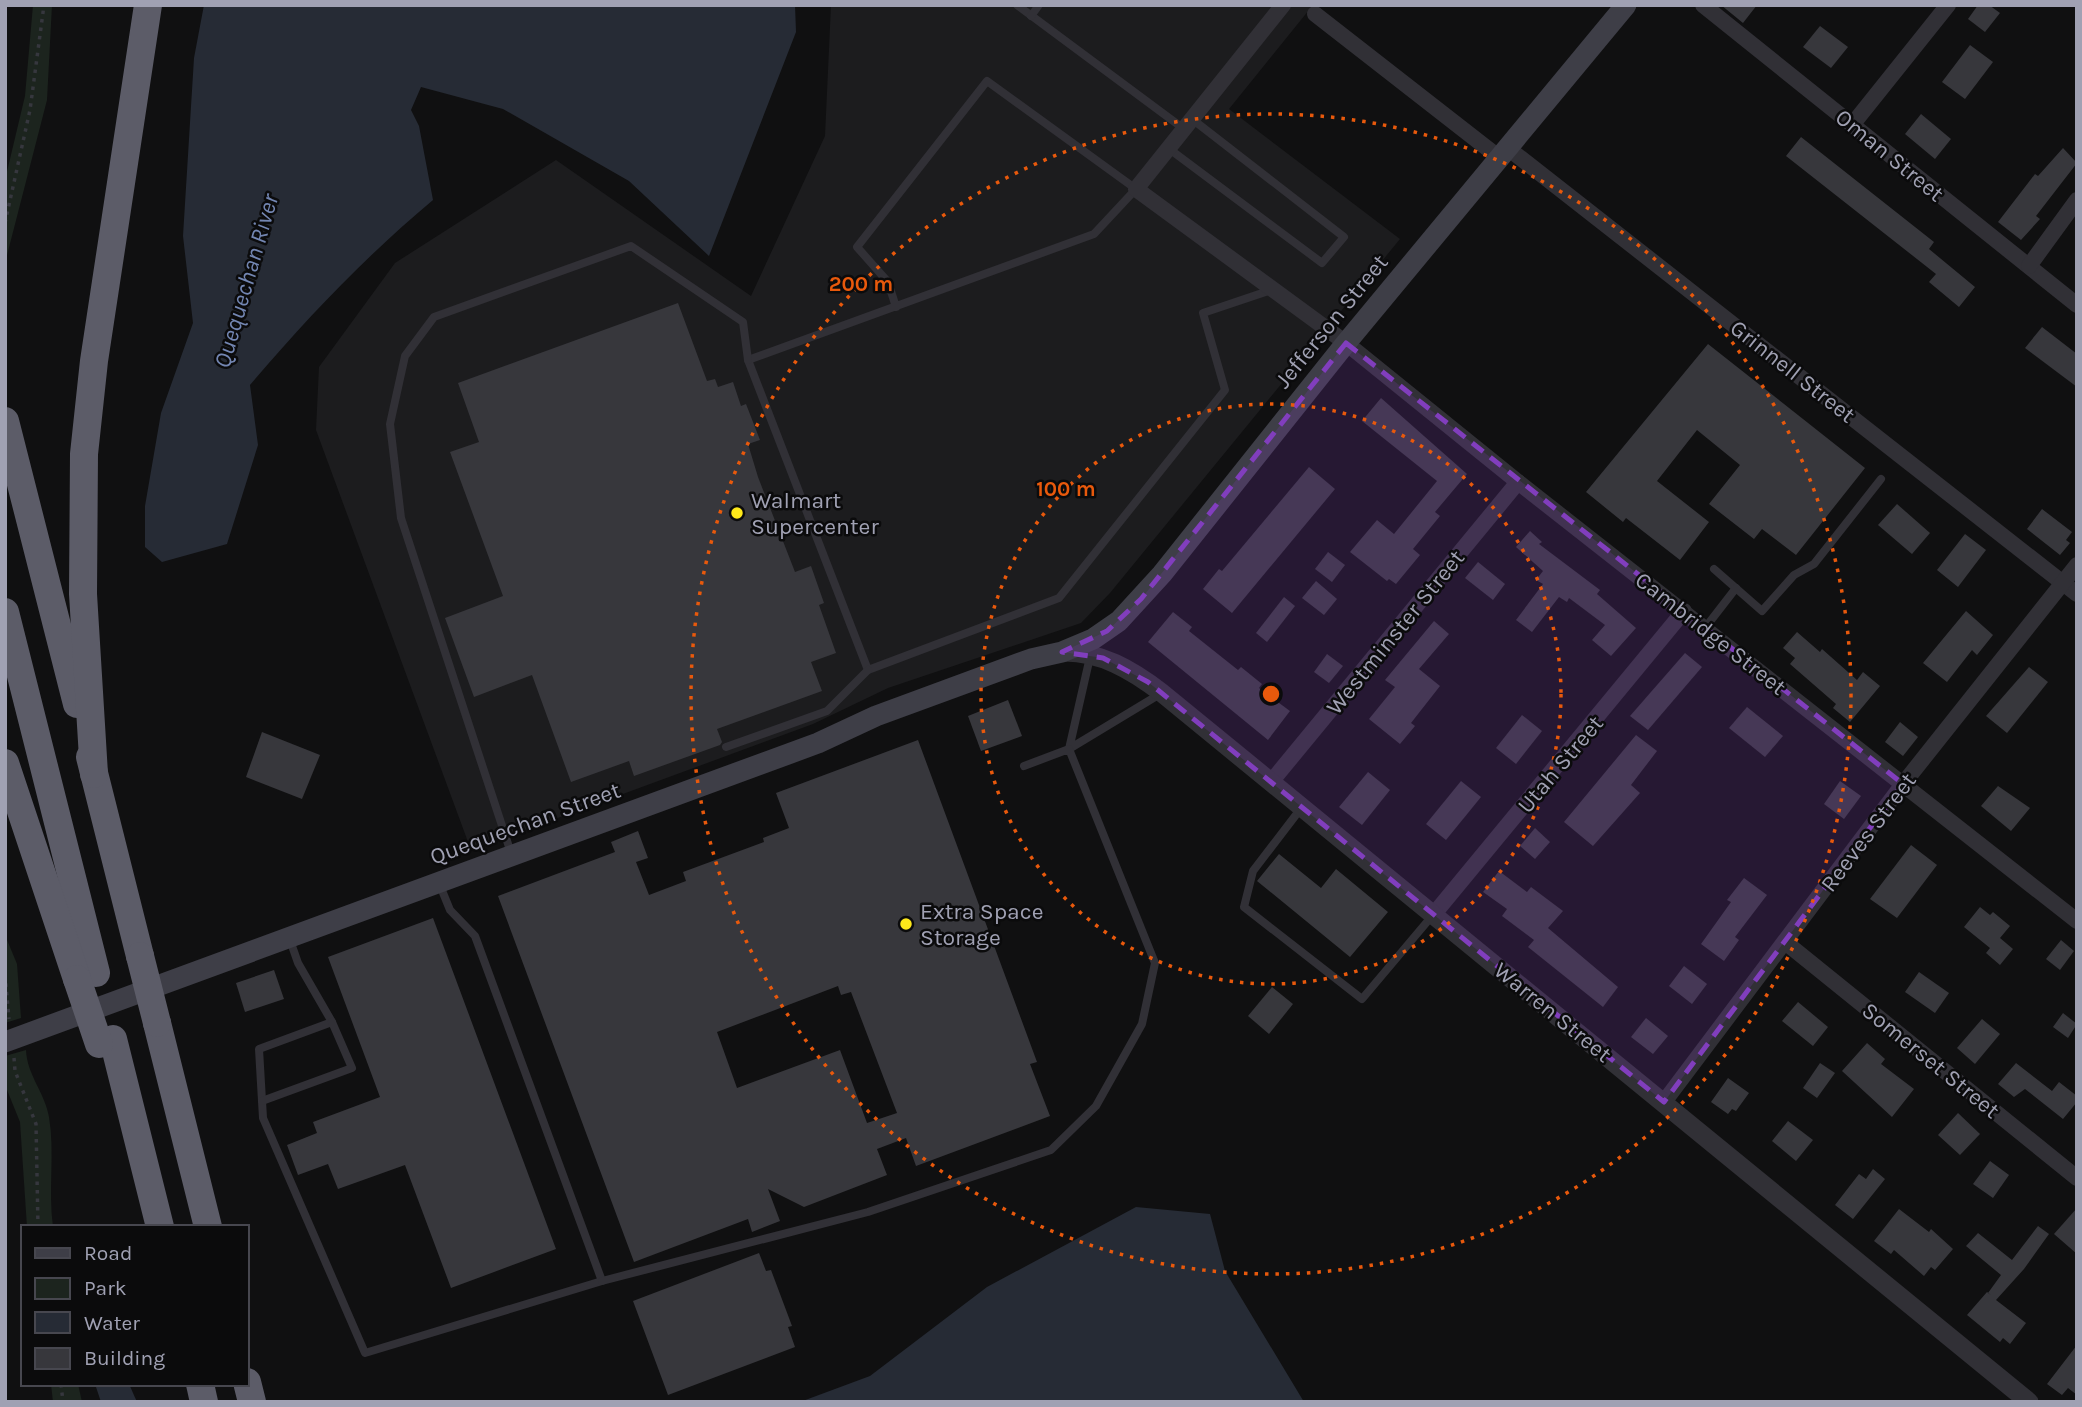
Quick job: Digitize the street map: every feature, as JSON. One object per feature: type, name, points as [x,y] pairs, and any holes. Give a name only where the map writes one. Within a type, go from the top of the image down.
[{"type":"highway","points":[[94,774],[83,594],[82,506],[86,424],[148,5]]},
{"type":"highway","points":[[5,421],[208,1225]]},
{"type":"highway","points":[[5,612],[87,976],[159,1224]]},
{"type":"highway","points":[[5,763],[87,976]]},
{"type":"main road","name":"Jefferson Street","points":[[1062,652],[1107,631],[1135,604],[1346,343],[1626,5]]},
{"type":"main road","name":"Quequechan Street","points":[[8,1041],[818,743],[876,716],[1031,660],[1062,652]]},
{"type":"street","points":[[1136,189],[1283,5]]},
{"type":"street","name":"Oman Street","points":[[1703,5],[2077,305]]},
{"type":"street","points":[[1852,125],[1948,5]]},
{"type":"street","name":"Grinnell Street","points":[[1315,14],[1505,154],[2077,594]]},
{"type":"street","name":"Cambridge Street","points":[[1136,189],[1346,343],[1518,482],[2077,921]]},
{"type":"street","points":[[2029,266],[2077,200]]},
{"type":"street","name":"Westminster Street","points":[[1271,782],[1518,482]]},
{"type":"street","name":"Reeves Street","points":[[1664,1102],[1903,784],[2077,565]]},
{"type":"street","name":"Utah Street","points":[[1434,914],[1684,611]]},
{"type":"street","name":"Warren Street","points":[[1062,652],[1090,654],[1126,669],[1162,692],[2029,1402]]},
{"type":"street","name":"Somerset Street","points":[[1785,942],[2077,1178]]},
{"type":"lane","points":[[1017,5],[1344,237],[1322,263],[1168,148]]},
{"type":"lane","points":[[1031,16],[1039,5]]},
{"type":"lane","points":[[748,360],[896,307],[1094,234],[1136,189],[987,81],[857,247],[888,282],[896,307]]},
{"type":"lane","points":[[512,857],[401,518],[390,424],[405,356],[434,317],[631,246],[743,322],[748,360],[868,670]]},
{"type":"lane","points":[[726,747],[827,711],[868,670],[1059,598],[1225,390],[1203,313],[1273,289]]},
{"type":"lane","points":[[1714,569],[1762,611],[1794,575],[1814,564],[1881,479]]},
{"type":"lane","points":[[1705,628],[1736,588]]},
{"type":"lane","points":[[332,1022],[259,1049],[263,1118],[365,1353],[602,1281],[869,1212],[1051,1150],[1096,1106],[1142,1024],[1155,963],[1069,749],[1090,654]]},
{"type":"lane","points":[[1024,766],[1069,749],[1162,692]]},
{"type":"lane","points":[[1302,807],[1253,872],[1244,907],[1362,999],[1434,914]]},
{"type":"lane","points":[[439,883],[450,910],[475,936],[602,1281]]},
{"type":"lane","points":[[262,1101],[352,1068],[332,1022],[298,962],[289,937]]},
{"type":"path","points":[[5,223],[28,123],[44,5]]},
{"type":"path","points":[[5,975],[8,1041],[15,1071],[36,1124],[38,1225]]},
{"type":"highlighted area","points":[[1346,343],[1903,784],[1664,1102],[1148,682],[1103,658],[1062,652],[1107,631],[1141,599]]},
{"type":"shaded area","points":[[831,5],[1313,5],[1229,109],[1400,239],[1110,593],[1081,623],[888,688],[813,724],[471,850],[316,430],[319,367],[395,263],[556,160],[751,296],[825,136]]},
{"type":"green space","points":[[33,5],[52,5],[47,100],[5,263],[5,180],[25,96]]},
{"type":"green space","points":[[5,935],[17,964],[21,1018],[5,1023]]},
{"type":"green space","points":[[26,1050],[29,1068],[49,1117],[53,1225],[27,1225],[20,1122],[5,1085],[5,1056]]},
{"type":"green space","points":[[51,1386],[78,1386],[82,1402],[53,1402]]},
{"type":"water","name":"Quequechan River","points":[[204,5],[795,5],[796,32],[709,256],[629,181],[503,109],[421,87],[411,110],[419,126],[433,200],[338,288],[250,385],[258,445],[227,544],[162,562],[145,547],[145,506],[161,413],[193,323],[183,236],[194,58]]},
{"type":"water","points":[[1136,1207],[1210,1214],[1225,1271],[1304,1402],[800,1402],[870,1376],[987,1287]]},
{"type":"water","points":[[96,1386],[130,1386],[137,1402],[101,1402]]},
{"type":"building","points":[[1721,5],[1757,5],[1743,23]]},
{"type":"building","points":[[1978,5],[1989,5],[2000,13],[1985,32],[1968,19]]},
{"type":"building","points":[[1820,26],[1848,47],[1831,68],[1803,47]]},
{"type":"building","points":[[1970,45],[1993,62],[1965,99],[1942,82]]},
{"type":"building","points":[[1921,114],[1951,139],[1935,159],[1905,134]]},
{"type":"building","points":[[1801,137],[1934,242],[1929,249],[1975,287],[1959,307],[1929,282],[1936,274],[1786,156]]},
{"type":"building","points":[[2063,148],[2077,163],[2036,216],[2040,219],[2021,240],[1998,222],[2035,174],[2038,176]]},
{"type":"building","points":[[678,303],[707,381],[715,379],[718,387],[733,382],[741,406],[746,404],[760,440],[748,444],[758,477],[795,572],[811,566],[824,603],[819,605],[836,653],[811,662],[822,691],[717,729],[722,742],[720,745],[634,776],[629,761],[571,782],[532,675],[474,697],[445,618],[503,596],[450,452],[479,442],[458,383]]},
{"type":"building","points":[[2042,327],[2077,354],[2077,387],[2025,348]]},
{"type":"building","points":[[1708,344],[1865,468],[1796,555],[1762,529],[1754,539],[1709,504],[1740,465],[1697,430],[1657,481],[1709,522],[1680,560],[1626,518],[1623,522],[1586,492]]},
{"type":"building","points":[[1381,398],[1467,474],[1435,512],[1440,516],[1413,549],[1420,555],[1396,584],[1389,579],[1387,581],[1350,552],[1377,520],[1394,534],[1437,481],[1362,421]]},
{"type":"building","points":[[1309,467],[1335,489],[1232,613],[1203,589],[1219,569],[1222,571]]},
{"type":"building","points":[[1897,504],[1930,533],[1912,554],[1878,525]]},
{"type":"building","points":[[2042,509],[2072,532],[2066,540],[2070,543],[2060,555],[2027,529]]},
{"type":"building","points":[[1530,531],[1542,542],[1539,544],[1600,590],[1597,594],[1636,628],[1611,656],[1592,640],[1605,625],[1569,598],[1567,602],[1559,597],[1532,632],[1516,620],[1543,584],[1536,580],[1543,571],[1516,547]]},
{"type":"building","points":[[1965,534],[1986,550],[1958,587],[1937,570]]},
{"type":"building","points":[[1328,552],[1345,565],[1332,582],[1315,569]]},
{"type":"building","points":[[1478,562],[1505,584],[1493,600],[1465,578]]},
{"type":"building","points":[[1316,581],[1337,599],[1324,615],[1302,598]]},
{"type":"building","points":[[1284,597],[1295,606],[1267,642],[1256,633]]},
{"type":"building","points":[[1966,611],[1993,635],[1977,655],[1972,650],[1947,682],[1923,663]]},
{"type":"building","points":[[1173,612],[1192,627],[1189,631],[1238,670],[1241,667],[1262,684],[1259,688],[1290,711],[1268,740],[1148,642]]},
{"type":"building","points":[[1434,621],[1449,634],[1419,669],[1440,686],[1411,723],[1415,726],[1400,744],[1369,719],[1395,687],[1385,680]]},
{"type":"building","points":[[1797,632],[1820,652],[1822,649],[1857,680],[1863,672],[1880,686],[1850,722],[1833,708],[1836,704],[1790,664],[1795,658],[1783,648]]},
{"type":"building","points":[[1685,653],[1702,667],[1648,730],[1630,716]]},
{"type":"building","points":[[1327,654],[1343,666],[1329,683],[1314,672]]},
{"type":"building","points":[[2029,667],[2048,682],[2007,733],[1986,716]]},
{"type":"building","points":[[1008,700],[1022,736],[981,751],[968,716]]},
{"type":"building","points":[[1747,707],[1783,736],[1765,757],[1729,728]]},
{"type":"building","points":[[1522,715],[1542,731],[1516,764],[1496,748]]},
{"type":"building","points":[[1900,722],[1918,737],[1903,756],[1885,742]]},
{"type":"building","points":[[262,732],[320,755],[302,799],[246,777]]},
{"type":"building","points":[[1636,735],[1657,751],[1631,785],[1640,793],[1593,846],[1564,822]]},
{"type":"building","points":[[918,740],[1037,1062],[1030,1064],[1050,1116],[916,1166],[906,1138],[877,1149],[887,1175],[804,1207],[768,1189],[780,1221],[752,1232],[748,1219],[634,1262],[498,896],[615,852],[611,842],[638,831],[648,858],[636,862],[649,895],[686,881],[683,872],[764,842],[763,838],[789,828],[776,793]],"holes":[[[838,986],[841,995],[851,992],[897,1113],[867,1123],[840,1050],[737,1088],[717,1032]]]},
{"type":"building","points":[[1368,772],[1390,790],[1362,825],[1339,807]]},
{"type":"building","points":[[1461,781],[1481,797],[1446,840],[1426,824]]},
{"type":"building","points":[[1840,781],[1861,796],[1844,819],[1824,804]]},
{"type":"building","points":[[1998,786],[2030,808],[2011,831],[1981,806]]},
{"type":"building","points":[[1535,828],[1550,842],[1535,859],[1520,846]]},
{"type":"building","points":[[1911,845],[1937,865],[1897,918],[1870,899]]},
{"type":"building","points":[[1279,854],[1321,888],[1336,869],[1388,912],[1350,957],[1257,881]]},
{"type":"building","points":[[1499,871],[1527,892],[1531,887],[1563,911],[1548,928],[1618,987],[1603,1007],[1528,947],[1534,940],[1502,916],[1507,909],[1483,892]]},
{"type":"building","points":[[1744,878],[1767,895],[1735,937],[1739,940],[1724,961],[1701,944],[1731,902],[1727,900]]},
{"type":"building","points":[[1980,907],[1990,915],[1993,912],[2010,926],[2000,938],[2013,949],[2000,965],[1986,953],[1990,948],[1964,927]]},
{"type":"building","points":[[433,918],[556,1249],[451,1288],[405,1165],[338,1189],[328,1164],[298,1175],[287,1145],[317,1133],[313,1122],[380,1097],[328,957]]},
{"type":"building","points":[[2061,940],[2074,951],[2060,970],[2046,959]]},
{"type":"building","points":[[1684,966],[1707,984],[1692,1004],[1669,986]]},
{"type":"building","points":[[274,970],[284,999],[245,1012],[236,983]]},
{"type":"building","points":[[1919,972],[1949,993],[1935,1013],[1905,992]]},
{"type":"building","points":[[1272,987],[1293,1004],[1269,1034],[1248,1016]]},
{"type":"building","points":[[1798,1002],[1828,1027],[1813,1046],[1782,1021]]},
{"type":"building","points":[[2063,1013],[2077,1024],[2068,1038],[2053,1027]]},
{"type":"building","points":[[1646,1018],[1668,1036],[1653,1054],[1631,1037]]},
{"type":"building","points":[[1982,1019],[2000,1034],[1975,1064],[1957,1048]]},
{"type":"building","points":[[1867,1043],[1885,1059],[1881,1064],[1914,1089],[1892,1117],[1842,1071]]},
{"type":"building","points":[[1820,1063],[1835,1073],[1817,1098],[1803,1088]]},
{"type":"building","points":[[2016,1063],[2052,1091],[2059,1082],[2077,1096],[2077,1102],[2063,1119],[2025,1089],[2014,1097],[1998,1084]]},
{"type":"building","points":[[1728,1078],[1749,1093],[1736,1111],[1732,1109],[1728,1114],[1711,1102]]},
{"type":"building","points":[[1958,1113],[1980,1134],[1960,1155],[1938,1135]]},
{"type":"building","points":[[1788,1121],[1813,1140],[1796,1161],[1772,1141]]},
{"type":"building","points":[[1990,1161],[2009,1175],[1993,1198],[1973,1184]]},
{"type":"building","points":[[1873,1169],[1885,1179],[1853,1219],[1835,1205],[1859,1174],[1866,1179]]},
{"type":"building","points":[[2077,1208],[2077,1254],[2054,1234]]},
{"type":"building","points":[[1899,1209],[1929,1232],[1931,1229],[1953,1249],[1935,1270],[1931,1267],[1924,1276],[1894,1250],[1891,1254],[1874,1241]]},
{"type":"building","points":[[2038,1226],[2049,1234],[2024,1269],[1996,1300],[2026,1323],[2010,1344],[2003,1338],[2000,1342],[1967,1315],[2001,1275],[1966,1246],[1978,1233],[2012,1260]]},
{"type":"building","points":[[759,1253],[766,1271],[771,1270],[792,1326],[788,1327],[795,1347],[668,1395],[633,1301]]},
{"type":"building","points":[[2077,1345],[2077,1395],[2068,1388],[2062,1395],[2047,1384]]},
{"type":"place","name":"Walmart Supercenter","points":[[737,513]]},
{"type":"place","name":"Extra Space Storage","points":[[906,924]]}]
